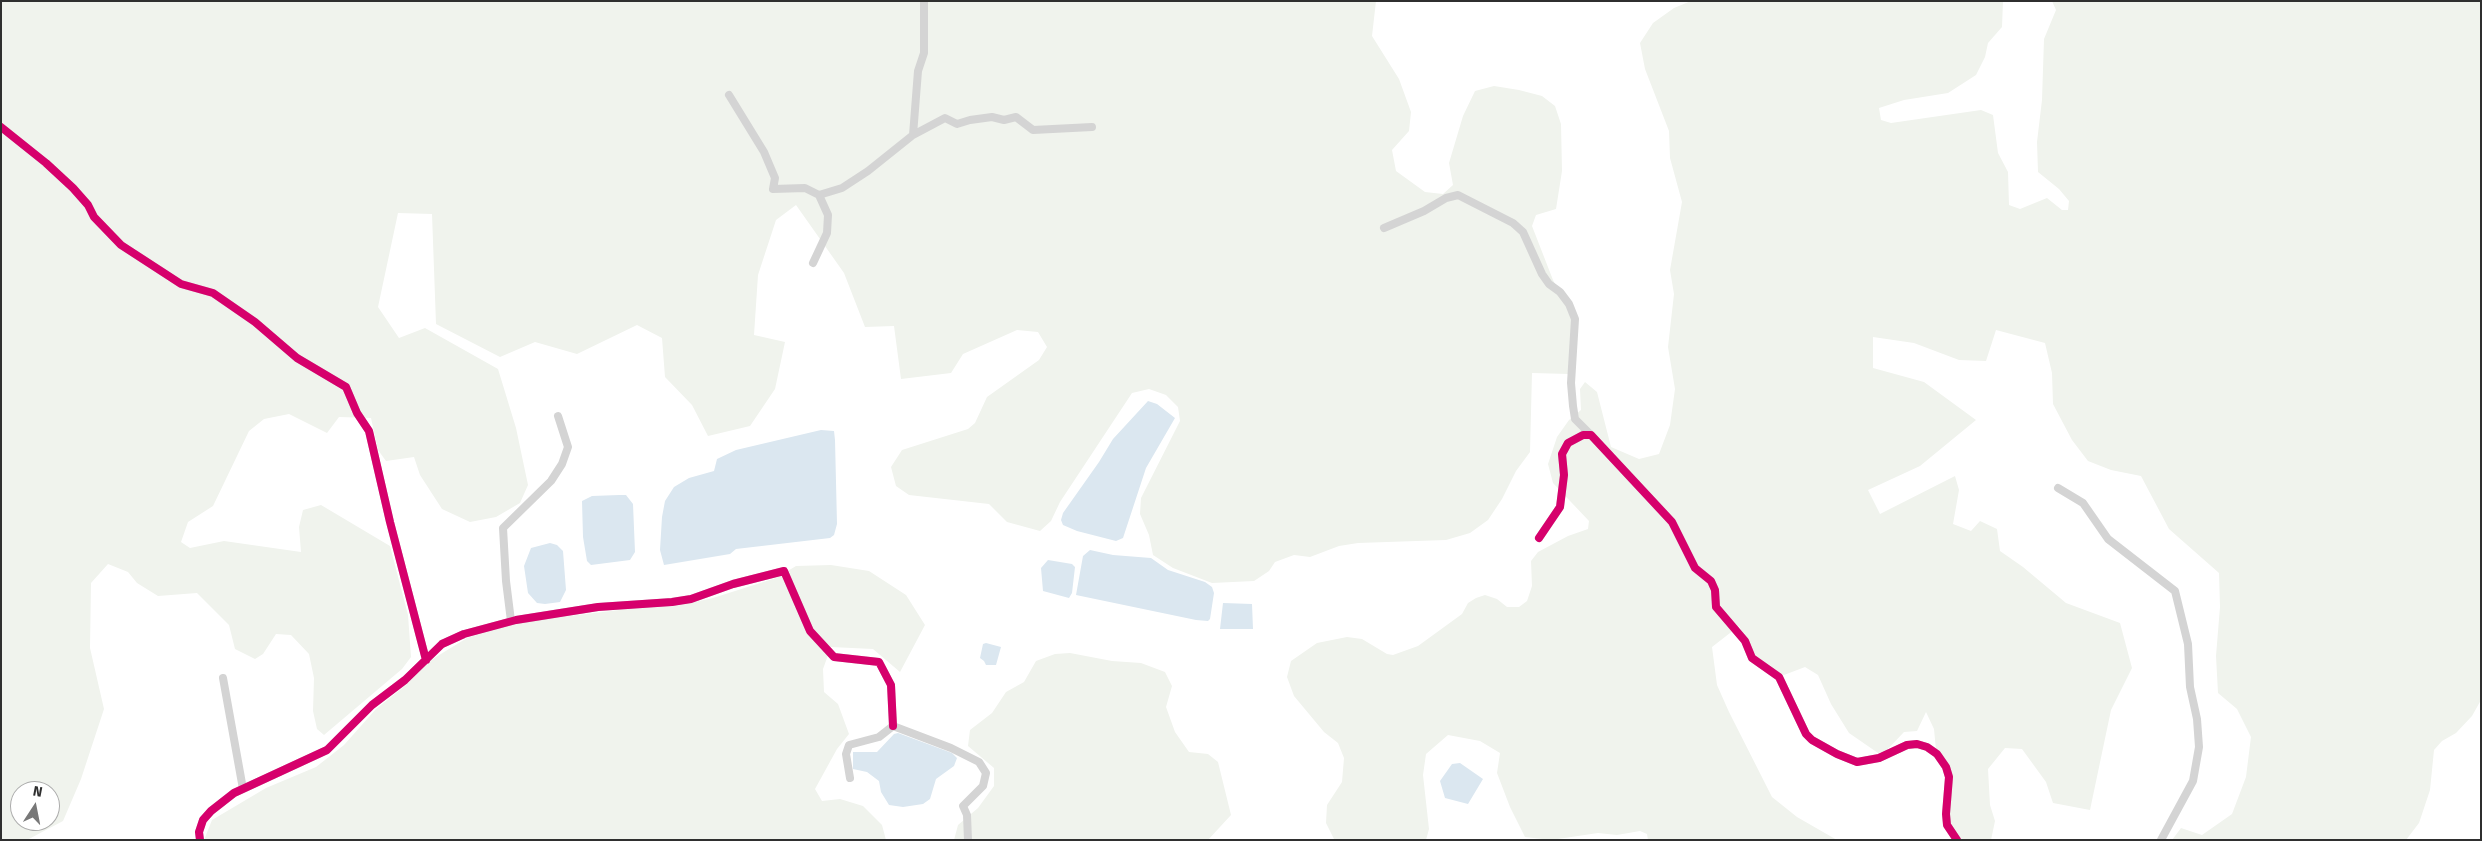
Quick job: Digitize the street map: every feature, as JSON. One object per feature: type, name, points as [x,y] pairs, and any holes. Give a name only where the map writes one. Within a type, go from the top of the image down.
[{"type":"street","points":[[913,135],[918,71],[924,53],[924,1]]},
{"type":"street","points":[[729,95],[764,152],[775,178],[773,189],[805,188],[819,196],[828,215],[827,233],[813,263]]},
{"type":"street","points":[[819,196],[842,188],[868,171],[913,135],[945,118],[957,124],[992,117],[1004,120],[1016,117],[1033,130],[1092,127]]},
{"type":"street","points":[[1,127],[46,163],[73,188],[88,205],[94,217],[121,245],[181,284],[213,293],[254,322],[297,358],[346,386],[357,413],[369,431],[390,522],[426,660]]},
{"type":"street","points":[[1384,228],[1424,211],[1446,198],[1458,195],[1513,223],[1523,232],[1542,274],[1569,304],[1575,319],[1571,383],[1575,419],[1672,522],[1695,568],[1711,581],[1715,590],[1716,607],[1745,641],[1752,658],[1779,676],[1806,734],[1812,740],[1836,754],[1857,762],[1879,758],[1907,745],[1917,744],[1927,747],[1937,754],[1946,766],[1949,777],[1947,825],[1957,840]]},
{"type":"street","points":[[511,621],[506,581],[503,528],[552,481],[562,464],[568,447],[558,416]]},
{"type":"street","points":[[1539,538],[1560,506],[1564,475],[1562,454],[1568,443],[1583,435],[1591,435]]},
{"type":"street","points":[[2058,488],[2082,503],[2108,539],[2175,591],[2188,644],[2190,687],[2197,719],[2199,747],[2193,781],[2161,840]]},
{"type":"street","points":[[200,840],[199,832],[203,820],[211,811],[243,789],[327,750],[372,705],[405,680],[442,644],[511,621],[598,607],[672,602],[784,571],[810,631],[834,656],[879,662],[891,685],[893,726]]},
{"type":"street","points":[[223,678],[243,789]]},
{"type":"street","points":[[850,778],[846,754],[849,745],[878,737],[893,726]]},
{"type":"street","points":[[893,726],[951,748],[979,762],[986,773],[982,786],[963,806],[968,815],[968,840]]},
{"type":"shaded area","points":[[1,1],[1376,1],[1372,36],[1399,79],[1411,112],[1409,131],[1392,150],[1396,171],[1425,192],[1443,194],[1453,185],[1449,163],[1463,116],[1475,91],[1494,86],[1519,90],[1542,96],[1555,106],[1561,124],[1562,171],[1556,209],[1536,215],[1532,226],[1553,280],[1573,320],[1569,374],[1532,373],[1530,452],[1516,471],[1502,499],[1488,520],[1470,533],[1446,540],[1358,543],[1339,546],[1310,557],[1294,555],[1275,562],[1269,571],[1254,581],[1212,583],[1173,568],[1153,555],[1149,535],[1140,514],[1141,498],[1180,421],[1178,407],[1166,395],[1149,389],[1132,393],[1060,502],[1051,521],[1040,531],[1007,522],[989,504],[909,495],[896,486],[891,467],[902,450],[968,429],[975,423],[987,397],[1039,360],[1047,347],[1038,332],[1017,330],[963,354],[951,373],[901,379],[894,326],[865,327],[844,273],[796,205],[776,220],[758,275],[754,335],[785,342],[775,389],[750,426],[708,436],[692,405],[665,377],[662,338],[637,325],[577,354],[535,342],[500,357],[436,324],[432,214],[398,213],[378,307],[399,338],[425,328],[498,369],[516,428],[528,485],[520,503],[496,517],[470,522],[442,509],[420,475],[414,457],[386,461],[378,450],[371,418],[339,417],[327,433],[289,414],[264,419],[249,431],[213,506],[188,522],[181,542],[190,548],[224,541],[301,552],[299,527],[303,510],[321,505],[390,546],[408,615],[411,657],[402,669],[324,735],[317,729],[313,711],[314,678],[309,654],[291,635],[276,634],[263,654],[255,659],[235,649],[229,625],[197,593],[158,596],[137,583],[128,572],[108,564],[91,583],[90,648],[104,709],[81,779],[63,821],[60,823],[60,781],[10,781],[10,831],[44,831],[27,840],[1,840]]},
{"type":"shaded area","points":[[1691,1],[2003,1],[2002,27],[1988,43],[1985,57],[1976,75],[1948,93],[1904,100],[1879,108],[1881,120],[1891,123],[1981,110],[1993,115],[1998,153],[2008,172],[2009,205],[2020,209],[2047,198],[2062,210],[2068,210],[2069,201],[2059,189],[2038,172],[2037,142],[2042,100],[2044,39],[2056,10],[2052,1],[2481,1],[2481,700],[2472,716],[2456,733],[2442,741],[2434,750],[2430,790],[2419,823],[2406,840],[2172,840],[2181,828],[2202,835],[2232,814],[2246,777],[2251,737],[2237,709],[2218,693],[2216,656],[2220,607],[2219,573],[2169,529],[2141,476],[2111,470],[2088,461],[2072,440],[2053,404],[2052,373],[2045,343],[1996,330],[1986,361],[1959,360],[1914,343],[1873,337],[1873,368],[1924,382],[1976,420],[1920,466],[1868,490],[1880,514],[1955,476],[1959,490],[1953,524],[1971,531],[1980,521],[1997,529],[2000,551],[2023,567],[2066,603],[2120,623],[2132,668],[2111,710],[2090,810],[2053,803],[2046,782],[2022,749],[2005,748],[1988,769],[1990,805],[1995,821],[1991,840],[1960,840],[1949,823],[1950,776],[1936,750],[1934,729],[1926,712],[1917,731],[1904,732],[1886,751],[1878,753],[1849,733],[1831,704],[1818,675],[1805,667],[1784,675],[1766,667],[1756,656],[1739,626],[1712,647],[1717,685],[1729,712],[1772,797],[1797,817],[1837,840],[1648,840],[1647,834],[1640,831],[1617,835],[1598,833],[1551,840],[1525,837],[1510,807],[1497,773],[1500,753],[1480,741],[1448,735],[1426,754],[1423,775],[1429,829],[1426,840],[1334,839],[1326,823],[1327,805],[1342,782],[1344,758],[1338,743],[1324,732],[1294,696],[1287,677],[1291,661],[1317,643],[1347,637],[1362,639],[1387,654],[1393,655],[1418,646],[1462,614],[1468,603],[1476,598],[1485,595],[1497,599],[1507,607],[1519,607],[1527,601],[1532,586],[1531,561],[1538,552],[1568,536],[1588,529],[1589,521],[1553,483],[1548,464],[1557,437],[1569,420],[1581,410],[1580,389],[1585,382],[1597,392],[1611,447],[1639,459],[1659,454],[1670,425],[1675,389],[1668,347],[1674,294],[1670,270],[1682,202],[1670,158],[1669,131],[1645,69],[1640,43],[1653,23],[1674,8]]},
{"type":"shaded area","points":[[1148,401],[1157,404],[1175,418],[1146,468],[1123,538],[1116,541],[1077,531],[1063,525],[1061,520],[1063,513],[1113,439]]},
{"type":"shaded area","points":[[821,430],[834,431],[837,524],[834,535],[830,538],[736,549],[730,554],[664,565],[660,550],[662,517],[665,501],[674,487],[689,478],[714,471],[717,459],[736,450]]},
{"type":"shaded area","points":[[626,495],[633,504],[635,552],[630,560],[591,565],[587,561],[583,537],[582,501],[592,496]]},
{"type":"shaded area","points":[[550,543],[557,545],[563,551],[566,590],[560,602],[537,603],[528,593],[524,566],[531,548]]},
{"type":"shaded area","points":[[1090,550],[1113,555],[1151,558],[1168,570],[1205,582],[1212,587],[1214,593],[1210,619],[1208,621],[1196,620],[1076,595],[1083,556]]},
{"type":"shaded area","points":[[1048,560],[1072,564],[1075,567],[1072,593],[1069,598],[1043,591],[1041,568]]},
{"type":"shaded area","points":[[831,565],[869,571],[906,595],[925,625],[900,672],[873,649],[831,647],[823,669],[824,692],[838,704],[849,734],[837,749],[815,789],[822,801],[840,799],[863,806],[882,825],[886,840],[204,840],[212,820],[266,788],[316,767],[344,745],[376,709],[406,685],[431,660],[467,638],[519,622],[628,609],[676,606],[713,598],[776,578],[796,566]]},
{"type":"shaded area","points":[[1223,603],[1252,604],[1253,629],[1220,629]]},
{"type":"shaded area","points":[[983,644],[1001,647],[996,665],[986,665],[980,658]]},
{"type":"shaded area","points":[[1070,653],[1112,661],[1141,663],[1165,672],[1172,686],[1166,707],[1175,732],[1189,752],[1208,754],[1218,762],[1231,815],[1208,840],[954,840],[958,825],[978,808],[994,786],[994,768],[968,746],[970,730],[992,713],[1006,692],[1024,682],[1036,661],[1055,654]]},
{"type":"shaded area","points":[[898,733],[952,753],[957,758],[954,766],[936,779],[930,799],[923,804],[903,807],[889,805],[881,792],[879,781],[867,772],[853,769],[853,752],[877,752],[894,734]]},
{"type":"shaded area","points":[[1460,763],[1483,779],[1468,804],[1445,798],[1440,781],[1452,764]]},
{"type":"cycle path","points":[[1,127],[46,163],[73,188],[88,205],[94,217],[121,245],[181,284],[213,293],[255,322],[297,358],[346,387],[357,413],[369,431],[390,522],[426,660]]},
{"type":"cycle path","points":[[1539,538],[1560,507],[1564,475],[1562,454],[1568,443],[1583,435],[1591,435],[1672,522],[1695,568],[1711,581],[1715,590],[1716,607],[1745,641],[1752,658],[1779,677],[1806,734],[1812,740],[1837,754],[1857,762],[1879,758],[1907,745],[1917,744],[1927,747],[1937,754],[1946,767],[1949,777],[1947,825],[1957,840]]},
{"type":"cycle path","points":[[200,840],[199,832],[203,820],[211,811],[234,793],[327,750],[372,705],[405,680],[442,644],[464,634],[516,620],[598,607],[691,599],[733,584],[784,571],[810,631],[834,657],[879,662],[891,685],[893,726]]}]
